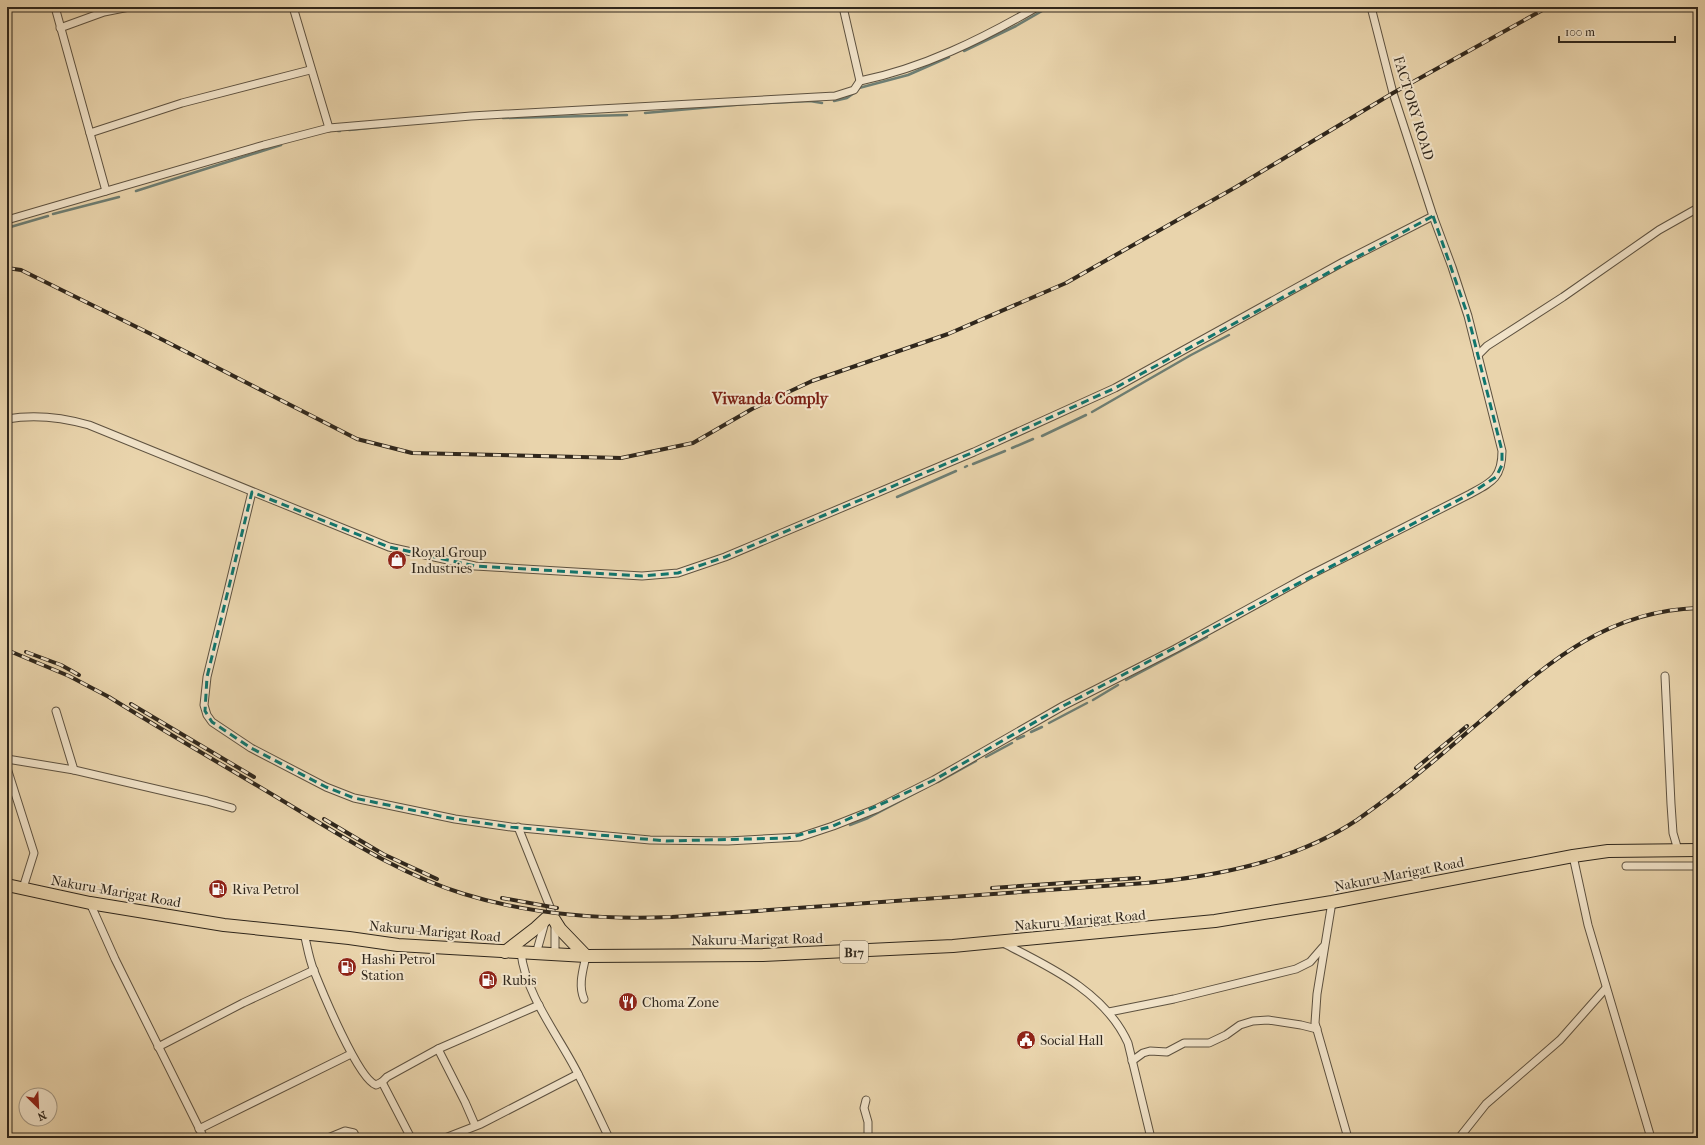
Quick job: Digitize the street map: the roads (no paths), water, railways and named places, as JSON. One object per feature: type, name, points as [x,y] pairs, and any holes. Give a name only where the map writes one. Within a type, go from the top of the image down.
[{"type":"main road","name":"Nakuru-Marigat Road","points":[[7,885],[90,903],[224,925],[304,932],[398,945],[586,956],[763,955],[946,947],[1157,928],[1268,913],[1332,902],[1573,856],[1608,851],[1698,850]]},
{"type":"main road","points":[[505,952],[550,915],[560,929],[586,956]]},
{"type":"street","points":[[54,7],[106,191]]},
{"type":"street","points":[[60,28],[104,12],[129,7]]},
{"type":"street","points":[[293,7],[310,70],[329,128]]},
{"type":"street","points":[[843,7],[860,81]]},
{"type":"street","points":[[7,220],[329,128],[471,116],[835,96],[854,90],[860,81],[887,76],[942,55],[1001,28],[1037,7]]},
{"type":"street","name":"FACTORY ROAD","points":[[252,492],[206,682],[204,705],[209,720],[251,748],[326,787],[354,798],[455,819],[518,828],[660,841],[728,841],[800,837],[876,809],[927,784],[1064,706],[1175,649],[1308,576],[1487,484],[1496,476],[1502,465],[1502,451],[1478,355],[1452,267],[1433,216],[1393,93],[1370,7]]},
{"type":"street","points":[[90,133],[182,103],[310,70]]},
{"type":"street","points":[[1478,355],[1487,346],[1563,298],[1659,230],[1698,208]]},
{"type":"street","points":[[7,419],[46,416],[68,419],[89,425],[389,547],[475,566],[642,576],[678,573],[725,557],[974,452],[1115,388],[1343,262],[1433,216]]},
{"type":"street","points":[[1665,676],[1670,804],[1673,833],[1678,850]]},
{"type":"street","points":[[56,711],[74,770]]},
{"type":"street","points":[[7,759],[74,770],[207,800],[232,808]]},
{"type":"street","points":[[7,768],[34,853],[23,888]]},
{"type":"street","points":[[518,828],[556,935],[555,954]]},
{"type":"street","points":[[1573,856],[1588,925],[1651,1138]]},
{"type":"street","points":[[1626,866],[1698,866]]},
{"type":"street","points":[[1332,902],[1317,994],[1315,1023],[1348,1138]]},
{"type":"street","points":[[90,903],[115,959],[204,1138]]},
{"type":"street","points":[[536,954],[550,915]]},
{"type":"street","points":[[304,932],[314,970],[351,1054],[361,1071],[372,1083],[376,1085],[387,1077],[438,1049],[539,1005]]},
{"type":"street","points":[[1002,942],[1072,981],[1109,1012],[1124,1032],[1128,1043],[1151,1138]]},
{"type":"street","points":[[1109,1012],[1296,970],[1310,962],[1325,945]]},
{"type":"street","points":[[521,953],[522,964],[539,1005],[578,1074],[609,1138]]},
{"type":"street","points":[[584,999],[581,992],[581,979],[586,956]]},
{"type":"street","points":[[158,1047],[237,1006],[314,970]]},
{"type":"street","points":[[1459,1138],[1472,1118],[1560,1040],[1606,988]]},
{"type":"street","points":[[1132,1061],[1143,1053],[1150,1051],[1167,1052],[1184,1042],[1209,1043],[1226,1035],[1240,1025],[1254,1021],[1268,1020],[1317,1029]]},
{"type":"street","points":[[438,1049],[462,1095],[474,1125]]},
{"type":"street","points":[[199,1129],[351,1054]]},
{"type":"street","points":[[445,1138],[487,1121],[578,1074]]},
{"type":"street","points":[[382,1082],[411,1138]]},
{"type":"street","points":[[866,1100],[864,1108],[868,1122],[868,1138]]},
{"type":"street","points":[[328,1138],[345,1131],[354,1134],[356,1138]]},
{"type":"waterway","points":[[964,51],[1016,26],[1049,7]]},
{"type":"waterway","points":[[859,88],[908,75],[949,57]]},
{"type":"waterway","points":[[834,101],[847,98],[854,93]]},
{"type":"waterway","points":[[645,113],[746,104],[810,101],[822,103]]},
{"type":"waterway","points":[[503,118],[627,115]]},
{"type":"waterway","points":[[349,130],[390,126]]},
{"type":"waterway","points":[[136,191],[281,145]]},
{"type":"waterway","points":[[53,214],[119,197]]},
{"type":"waterway","points":[[7,228],[48,216]]},
{"type":"waterway","points":[[1092,412],[1229,335]]},
{"type":"waterway","points":[[1042,436],[1086,415]]},
{"type":"waterway","points":[[1012,448],[1033,439]]},
{"type":"waterway","points":[[973,464],[1005,451]]},
{"type":"waterway","points":[[897,497],[956,471]]},
{"type":"waterway","points":[[1126,680],[1207,637]]},
{"type":"waterway","points":[[1093,700],[1118,685]]},
{"type":"waterway","points":[[1049,723],[1087,703]]},
{"type":"waterway","points":[[1031,732],[1042,727]]},
{"type":"waterway","points":[[1017,739],[1024,736]]},
{"type":"waterway","points":[[986,757],[1012,743]]},
{"type":"waterway","points":[[938,782],[976,761]]},
{"type":"waterway","points":[[850,825],[868,818],[927,787]]},
{"type":"railway","points":[[7,268],[21,270],[163,340],[357,439],[412,453],[621,458],[693,443],[752,409],[812,381],[948,334],[1066,283],[1236,187],[1393,93],[1548,7]]},
{"type":"railway","points":[[7,650],[69,676],[109,697],[355,844],[419,877],[464,894],[515,907],[593,917],[646,918],[1146,883],[1201,876],[1255,864],[1308,846],[1357,820],[1416,776],[1522,686],[1574,648],[1602,632],[1631,620],[1663,612],[1698,608]]},
{"type":"railway","points":[[26,652],[61,665],[79,675]]},
{"type":"railway","points":[[131,704],[254,777]]},
{"type":"railway","points":[[1416,768],[1467,726]]},
{"type":"railway","points":[[324,819],[383,854],[437,879]]},
{"type":"railway","points":[[992,888],[1139,878]]},
{"type":"railway","points":[[502,898],[557,908]]},
{"type":"place","name":"Royal Group Industries","points":[[397,560]]},
{"type":"place","name":"Riva Petrol","points":[[218,889]]},
{"type":"place","name":"Hashi Petrol Station","points":[[347,967]]},
{"type":"place","name":"Rubis","points":[[488,980]]},
{"type":"place","name":"Choma Zone","points":[[628,1002]]},
{"type":"place","name":"Social Hall","points":[[1026,1040]]},
{"type":"district","name":"Viwanda Comply","points":[[770,398]]}]
